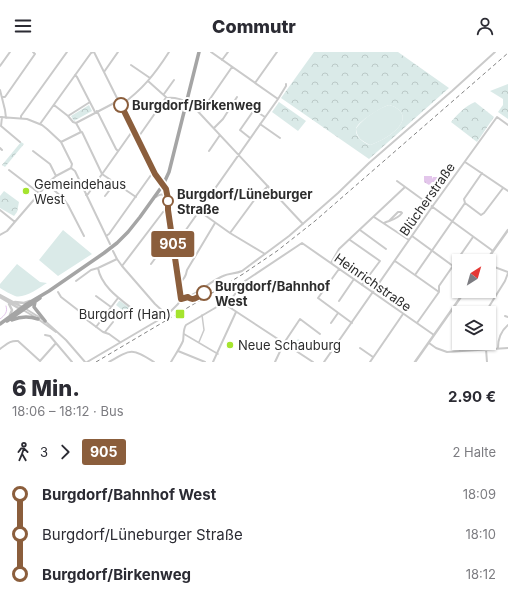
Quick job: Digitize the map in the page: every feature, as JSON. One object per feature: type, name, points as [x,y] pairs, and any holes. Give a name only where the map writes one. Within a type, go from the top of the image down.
[{"type":"main road","points":[[1,324],[117,243],[132,227],[155,197],[168,176],[199,52]]},
{"type":"main road","points":[[34,301],[34,307],[45,321]]},
{"type":"main road","points":[[1,324],[8,317],[23,309]]},
{"type":"main road","points":[[1,324],[26,316],[38,319]]},
{"type":"street","points":[[0,66],[10,52]]},
{"type":"street","points":[[2,97],[5,97],[36,53],[33,52]]},
{"type":"street","points":[[21,119],[21,116],[67,52]]},
{"type":"street","points":[[0,296],[7,302],[45,321],[60,334],[85,361],[167,315],[181,299],[166,189],[157,178],[93,52],[40,124]]},
{"type":"street","points":[[104,72],[118,52]]},
{"type":"street","points":[[121,105],[130,99],[148,82],[168,53],[165,52]]},
{"type":"street","points":[[211,52],[278,99]]},
{"type":"street","points":[[222,60],[228,52]]},
{"type":"street","points":[[255,83],[277,52]]},
{"type":"street","points":[[181,299],[188,297],[223,276],[242,271],[289,236],[338,193],[369,162],[401,136],[495,52]]},
{"type":"street","points":[[131,65],[150,78]]},
{"type":"street","points":[[199,112],[203,109],[232,67]]},
{"type":"street","points":[[75,76],[77,77],[118,151]]},
{"type":"street","points":[[164,94],[174,80]]},
{"type":"street","points":[[148,82],[167,98],[187,101],[191,104],[303,224]]},
{"type":"street","points":[[151,264],[170,238],[176,239],[181,236],[265,118],[286,84]]},
{"type":"street","points":[[0,90],[6,118]]},
{"type":"street","points":[[214,128],[223,119],[237,97]]},
{"type":"street","points":[[137,139],[167,98]]},
{"type":"street","points":[[76,123],[118,101]]},
{"type":"street","points":[[68,116],[90,102]]},
{"type":"street","points":[[54,105],[76,123],[82,132],[102,174],[136,197]]},
{"type":"street","points":[[250,138],[240,130],[254,110],[265,118]]},
{"type":"street","points":[[20,142],[0,127],[1,117],[27,119],[40,124],[47,129],[61,142],[72,164],[71,168]]},
{"type":"street","name":"Blücherstraße","points":[[324,362],[497,117],[508,125]]},
{"type":"street","points":[[260,124],[280,138]]},
{"type":"street","points":[[61,142],[81,132]]},
{"type":"street","points":[[86,195],[131,133],[134,132]]},
{"type":"street","points":[[209,151],[220,135]]},
{"type":"street","points":[[33,150],[50,164],[56,176]]},
{"type":"street","points":[[465,162],[508,191]]},
{"type":"street","points":[[0,235],[15,222],[47,184],[56,176],[71,168]]},
{"type":"street","points":[[71,168],[75,171],[110,244]]},
{"type":"street","points":[[9,170],[39,193]]},
{"type":"street","points":[[415,275],[465,203],[464,199],[482,173]]},
{"type":"street","points":[[106,236],[109,234],[151,175],[155,174]]},
{"type":"street","points":[[157,178],[163,179],[168,176]]},
{"type":"street","points":[[397,181],[493,251]]},
{"type":"street","points":[[105,196],[115,183]]},
{"type":"street","points":[[47,184],[58,192],[66,201],[84,236]]},
{"type":"street","points":[[230,233],[255,199],[268,186]]},
{"type":"street","points":[[331,263],[339,249],[405,187]]},
{"type":"street","points":[[465,203],[481,215],[484,214],[503,188]]},
{"type":"street","points":[[155,197],[161,194],[168,199]]},
{"type":"street","points":[[0,210],[15,222]]},
{"type":"street","points":[[122,266],[163,212],[168,210]]},
{"type":"street","points":[[199,211],[230,233],[265,254]]},
{"type":"street","points":[[384,223],[389,221],[394,219],[400,216],[402,213],[398,212],[389,221]]},
{"type":"street","points":[[374,217],[409,240]]},
{"type":"street","points":[[179,283],[183,280],[187,270],[215,222]]},
{"type":"street","points":[[360,230],[386,249]]},
{"type":"street","points":[[491,254],[508,230]]},
{"type":"street","points":[[412,236],[452,265]]},
{"type":"street","points":[[461,254],[473,237]]},
{"type":"street","points":[[350,240],[380,261],[362,285]]},
{"type":"street","name":"Heinrichstraße","points":[[230,300],[245,281],[302,243],[434,335]]},
{"type":"street","points":[[113,251],[122,266],[167,315]]},
{"type":"street","points":[[76,281],[91,270],[117,259]]},
{"type":"street","points":[[394,261],[439,292]]},
{"type":"street","points":[[417,323],[439,292],[439,286],[452,267]]},
{"type":"street","points":[[98,268],[102,280],[118,298],[130,307]]},
{"type":"street","points":[[489,306],[505,281],[508,272],[496,268]]},
{"type":"street","points":[[339,269],[318,298],[352,323]]},
{"type":"street","points":[[339,301],[354,279]]},
{"type":"street","points":[[58,292],[61,297],[83,314],[87,320],[104,333],[109,334],[120,342]]},
{"type":"street","points":[[0,296],[24,303],[34,301]]},
{"type":"street","points":[[96,296],[111,307]]},
{"type":"street","points":[[96,327],[118,298]]},
{"type":"street","points":[[415,362],[460,298]]},
{"type":"street","points":[[11,300],[60,334]]},
{"type":"street","points":[[171,362],[181,344],[184,334],[184,327],[188,323],[230,300],[232,310]]},
{"type":"street","points":[[7,302],[12,310],[8,317]]},
{"type":"street","points":[[223,303],[313,362]]},
{"type":"street","points":[[214,362],[236,312]]},
{"type":"street","points":[[331,323],[338,313]]},
{"type":"street","points":[[370,362],[403,314]]},
{"type":"street","points":[[199,342],[204,330],[202,315]]},
{"type":"street","points":[[504,316],[508,317]]},
{"type":"street","points":[[275,362],[284,343],[300,319],[320,334]]},
{"type":"street","points":[[104,333],[112,322]]},
{"type":"street","points":[[508,325],[503,330],[498,341],[498,348],[508,348]]},
{"type":"street","points":[[45,334],[50,336],[72,362]]},
{"type":"street","points":[[184,334],[218,354]]},
{"type":"street","points":[[0,349],[11,341],[18,341],[39,362],[56,343]]},
{"type":"street","points":[[429,343],[441,351],[447,352],[473,350]]},
{"type":"street","points":[[360,348],[373,357]]},
{"type":"street","points":[[486,350],[487,362]]},
{"type":"street","points":[[178,351],[205,362]]},
{"type":"street","points":[[109,362],[126,352],[134,352],[141,354],[154,362]]},
{"type":"green space","points":[[314,52],[398,52],[449,88],[369,159],[281,98]],"holes":[[[389,105],[399,110],[403,116],[399,127],[381,140],[370,145],[365,143],[357,135],[357,126],[365,119]]]},
{"type":"green space","points":[[508,84],[508,119],[498,112],[503,105],[503,99],[490,91]]},
{"type":"green space","points":[[279,102],[306,121],[298,131],[272,112]]},
{"type":"green space","points":[[475,102],[494,117],[477,142],[451,122],[465,108]]},
{"type":"green space","points":[[89,105],[92,111],[74,121],[71,116]]},
{"type":"green space","points":[[389,105],[398,109],[403,116],[399,127],[387,137],[370,145],[362,141],[356,129],[362,121],[371,114]]},
{"type":"green space","points":[[21,142],[24,144],[5,167],[2,165]]},
{"type":"green space","points":[[4,191],[19,202],[17,212],[14,216],[0,208],[0,196]]},
{"type":"green space","points":[[63,230],[92,254],[58,276],[39,260]]},
{"type":"green space","points":[[17,264],[40,282],[47,283],[19,297],[0,288],[0,284]]},
{"type":"green space","points":[[119,301],[130,308],[126,313],[116,305]]},
{"type":"green space","points":[[298,339],[305,344],[301,350],[293,345]]},
{"type":"water","points":[[424,176],[432,176],[432,179],[433,177],[440,177],[440,182],[432,182],[429,185],[424,182]]},
{"type":"waterway","points":[[0,319],[6,313],[6,306]]},
{"type":"railway","points":[[96,362],[204,298],[277,251],[315,221],[508,53]]},
{"type":"bus line","name":"905","points":[[121,105],[155,174],[166,189],[181,299],[188,297],[192,300],[204,293]]},
{"type":"place","name":"Burgdorf/Birkenweg","points":[[121,105]]},
{"type":"place","name":"Gemeindehaus West","points":[[26,191]]},
{"type":"place","name":"Burgdorf/Lüneburger Straße","points":[[168,201]]},
{"type":"place","name":"Burgdorf/Bahnhof West","points":[[204,293]]},
{"type":"place","name":"Burgdorf (Han)","points":[[180,314]]},
{"type":"place","name":"Neue Schauburg","points":[[230,345]]}]
